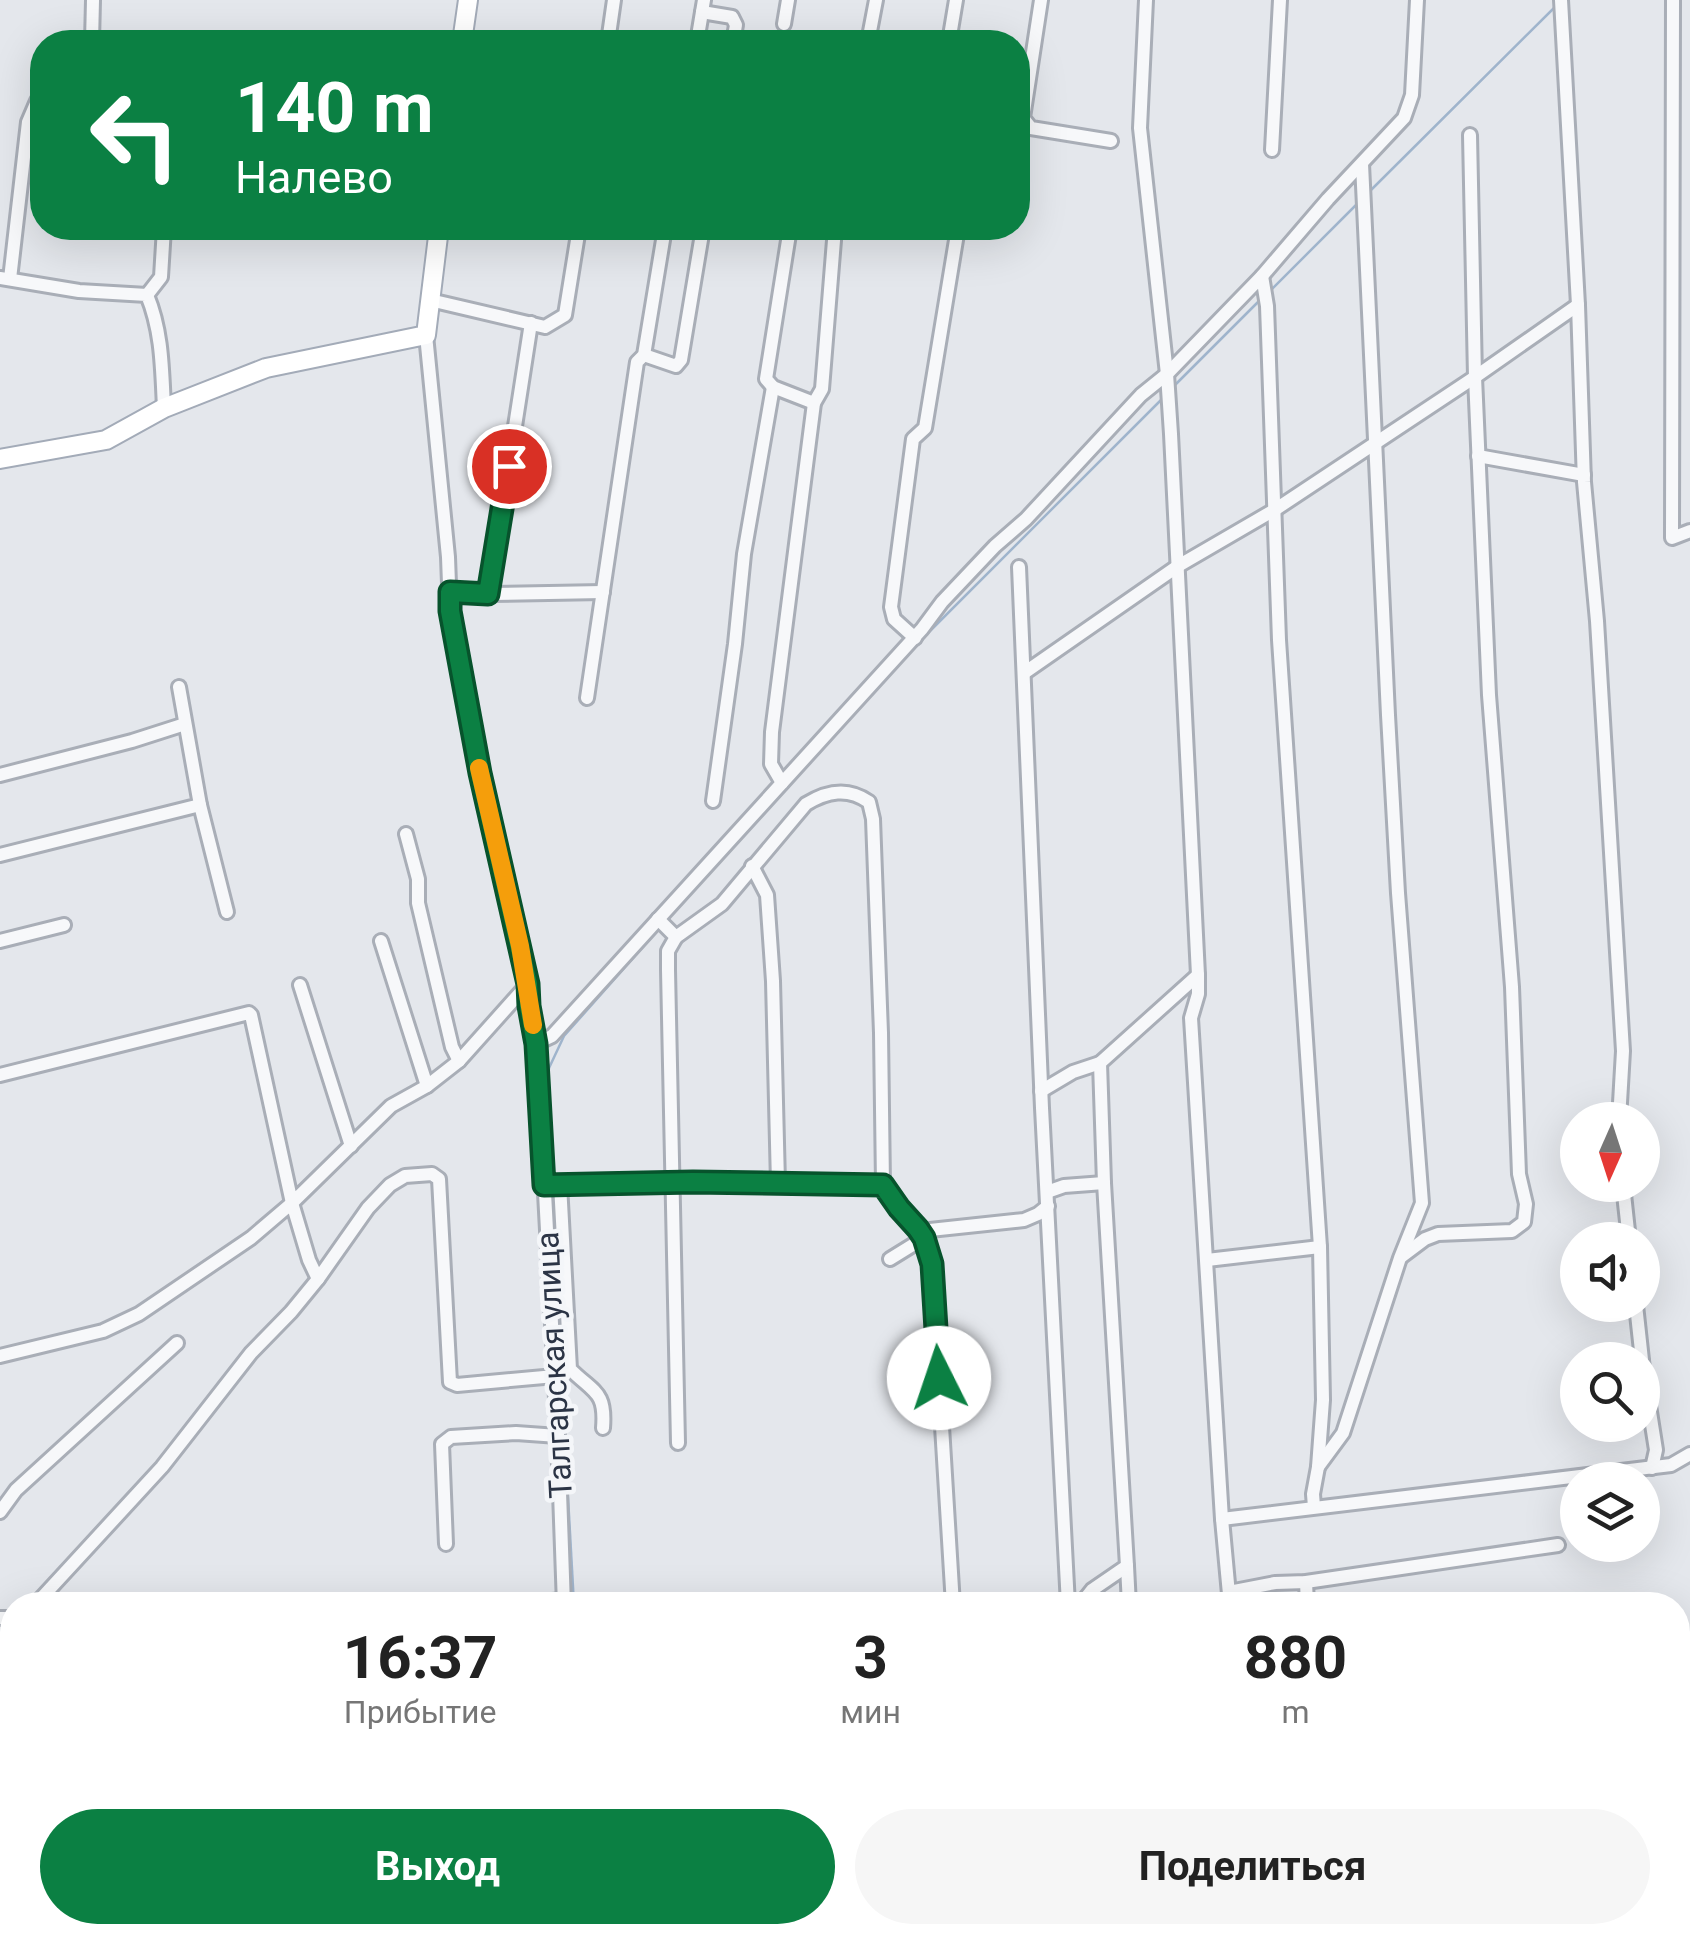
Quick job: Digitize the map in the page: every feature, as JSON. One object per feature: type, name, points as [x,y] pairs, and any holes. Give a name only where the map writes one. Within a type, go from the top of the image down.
[{"type":"main road","points":[[464,30],[468,0]]},
{"type":"main road","points":[[0,459],[106,440],[164,408],[266,368],[426,335],[438,240]]},
{"type":"street","points":[[93,30],[94,0]]},
{"type":"street","points":[[610,30],[614,0]]},
{"type":"street","points":[[784,24],[788,0]]},
{"type":"street","points":[[870,30],[876,0]]},
{"type":"street","points":[[951,30],[956,0]]},
{"type":"street","points":[[1030,72],[1041,0]]},
{"type":"street","points":[[1146,0],[1140,128],[1168,386],[1198,975],[1198,994],[1191,1018],[1229,1592]]},
{"type":"street","points":[[1272,150],[1280,0]]},
{"type":"street","points":[[536,1044],[552,1036],[665,926],[782,783],[994,546],[1026,519],[1141,396],[1168,386],[1264,289],[1328,199],[1404,118],[1412,95],[1417,0]]},
{"type":"street","points":[[1673,0],[1672,538],[1690,531]]},
{"type":"street","points":[[1561,2],[1584,476],[1597,621],[1623,1050],[1620,1102]]},
{"type":"street","points":[[703,6],[732,18],[735,30]]},
{"type":"street","points":[[30,117],[5,278],[79,291],[147,294]]},
{"type":"street","points":[[1030,127],[1111,140]]},
{"type":"street","points":[[1400,1258],[1438,1234],[1512,1231],[1524,1222],[1526,1204],[1519,1174],[1512,987],[1489,694],[1475,377],[1470,135]]},
{"type":"street","points":[[1318,1467],[1344,1433],[1400,1258],[1422,1203],[1398,893],[1362,164]]},
{"type":"street","points":[[147,294],[161,278],[163,240]]},
{"type":"street","points":[[430,300],[546,327],[565,316],[577,240]]},
{"type":"street","points":[[587,698],[637,362],[644,355],[664,240]]},
{"type":"street","points":[[644,355],[676,366],[681,360],[701,240]]},
{"type":"street","points":[[788,240],[766,379],[773,387],[814,404]]},
{"type":"street","points":[[782,783],[770,764],[772,732],[814,404],[822,389],[835,240]]},
{"type":"street","points":[[915,638],[894,618],[891,607],[914,440],[925,428],[956,240]]},
{"type":"street","points":[[1264,289],[1279,640],[1320,1247],[1324,1400],[1314,1507]]},
{"type":"street","points":[[147,294],[160,344],[164,408]]},
{"type":"street","points":[[1024,674],[1178,566],[1276,510],[1578,304]]},
{"type":"street","points":[[488,594],[530,324]]},
{"type":"street","name":"Талгарская улица","points":[[426,335],[450,611],[480,773],[528,984],[536,1044],[551,1185],[564,1592]]},
{"type":"street","points":[[713,801],[744,554],[773,387]]},
{"type":"street","points":[[1478,456],[1584,476]]},
{"type":"street","points":[[1019,567],[1067,1592]]},
{"type":"street","points":[[450,592],[603,592]]},
{"type":"street","points":[[179,688],[200,805],[227,912]]},
{"type":"street","points":[[0,776],[185,724]]},
{"type":"street","points":[[665,926],[722,904],[806,804],[821,794],[856,793],[869,802],[874,819],[883,1185],[924,1238],[932,1264],[952,1592]]},
{"type":"street","points":[[0,856],[200,805]]},
{"type":"street","points":[[406,834],[418,879],[418,903],[452,1048],[459,1061]]},
{"type":"street","points":[[752,866],[767,895],[774,981],[778,1183]]},
{"type":"street","points":[[0,941],[64,925]]},
{"type":"street","points":[[665,926],[678,1443]]},
{"type":"street","points":[[382,940],[427,1086]]},
{"type":"street","points":[[1041,1091],[1073,1072],[1100,1063],[1198,975]]},
{"type":"street","points":[[0,1356],[104,1332],[139,1314],[251,1238],[391,1106],[427,1086],[459,1061],[528,984]]},
{"type":"street","points":[[300,985],[351,1146]]},
{"type":"street","points":[[0,1075],[249,1013],[292,1203],[318,1279]]},
{"type":"street","points":[[1100,1063],[1128,1592]]},
{"type":"street","points":[[46,1592],[162,1467],[252,1353],[292,1312],[368,1208],[390,1185],[405,1176],[439,1178],[450,1382],[457,1385],[555,1376]]},
{"type":"street","points":[[890,1259],[930,1230],[1024,1220],[1038,1214],[1047,1199],[1064,1186],[1104,1183]]},
{"type":"street","points":[[603,1428],[602,1399],[570,1370],[551,1185],[883,1185]]},
{"type":"street","points":[[1207,1260],[1320,1247]]},
{"type":"street","points":[[0,1512],[16,1490],[177,1343]]},
{"type":"street","points":[[446,1544],[442,1444],[446,1440],[516,1433],[558,1436]]},
{"type":"street","points":[[1660,1467],[1671,1466],[1690,1454]]},
{"type":"street","points":[[1222,1519],[1560,1479]]},
{"type":"street","points":[[1251,1592],[1275,1584],[1558,1545]]},
{"type":"street","points":[[1090,1592],[1127,1566]]},
{"type":"street","points":[[1306,1582],[1306,1592]]},
{"type":"waterway","points":[[1368,193],[1557,5]]},
{"type":"waterway","points":[[1269,292],[1359,202]]},
{"type":"waterway","points":[[1173,387],[1259,301]]},
{"type":"waterway","points":[[667,920],[923,638],[1164,397]]},
{"type":"waterway","points":[[548,1127],[549,1068],[564,1036],[658,930]]},
{"type":"waterway","points":[[559,1335],[573,1592]]},
{"type":"slow traffic","points":[[479,768],[528,984],[533,1025]]},
{"type":"route","points":[[509,466],[488,594],[450,592],[450,611],[480,773],[528,984],[536,1044],[544,1185],[883,1185],[924,1238],[932,1264],[939,1378]]}]
